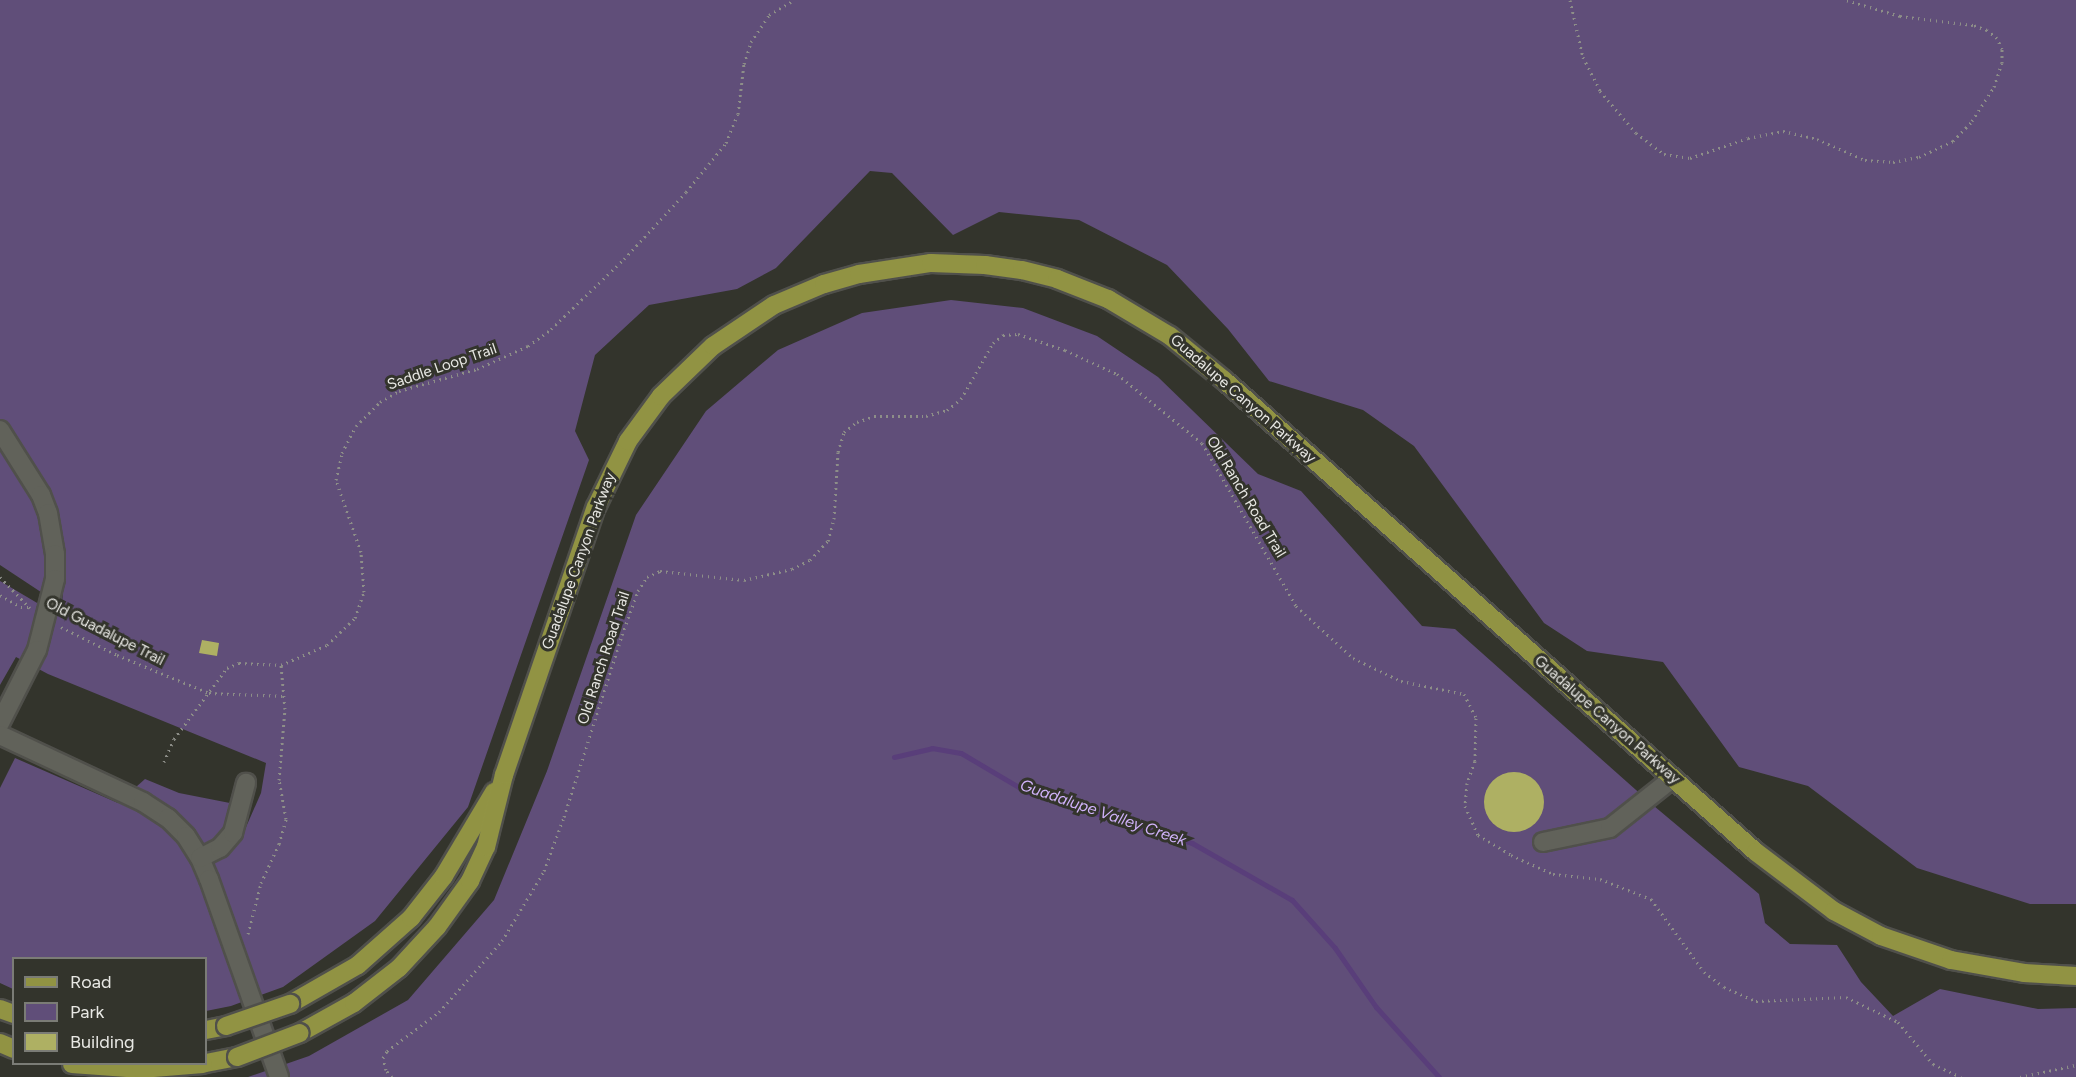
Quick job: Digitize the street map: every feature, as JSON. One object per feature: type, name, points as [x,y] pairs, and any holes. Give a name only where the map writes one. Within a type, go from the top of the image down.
[{"type":"main road","name":"Guadalupe Canyon Parkway","points":[[207,1062],[237,1056],[300,1034],[338,1013],[384,981],[412,955],[449,912],[470,881],[486,848],[504,775],[604,489],[628,441],[661,396],[700,357],[727,335],[790,297],[824,284],[876,270],[948,263],[1022,270],[1057,279],[1108,299],[1170,336],[1224,380],[1788,879],[1834,911],[1865,929],[1899,944],[1969,964],[2024,973],[2076,976]]},
{"type":"main road","name":"Guadalupe Canyon Parkway","points":[[207,1030],[226,1026],[290,1004],[358,965],[411,918],[444,876],[504,775]]},
{"type":"main road","name":"Guadalupe Canyon Parkway","points":[[86,1065],[141,1069],[183,1065]]},
{"type":"lane","points":[[0,430],[40,495],[53,533],[55,579],[37,650],[0,723]]},
{"type":"lane","points":[[0,735],[156,809],[178,827],[200,858],[279,1077]]},
{"type":"lane","points":[[1543,842],[1610,828],[1673,778]]},
{"type":"lane","points":[[200,858],[220,848],[230,838],[239,817],[246,783]]},
{"type":"path","name":"Saddle Loop Trail","points":[[281,665],[327,645],[355,618],[364,592],[358,542],[336,480],[342,453],[356,426],[380,402],[399,391],[483,367],[528,346],[551,329],[624,259],[687,192],[726,142],[738,114],[744,64],[751,42],[769,15],[794,0]]},
{"type":"path","points":[[1570,0],[1583,57],[1600,91],[1636,133],[1664,154],[1690,158],[1748,138],[1783,131],[1817,139],[1866,160],[1893,162],[1919,157],[1953,141],[1972,121],[1994,87],[2002,63],[2002,49],[1997,38],[1987,30],[1973,25],[1900,16],[1846,0]]},
{"type":"path","name":"Old Ranch Road Trail","points":[[392,1077],[386,1070],[383,1058],[387,1051],[439,1012],[502,941],[543,871],[564,817],[622,635],[638,591],[646,577],[660,571],[744,580],[792,569],[810,560],[828,541],[834,519],[838,452],[844,432],[857,422],[874,416],[926,416],[947,410],[961,399],[993,342],[1003,335],[1018,334],[1065,350],[1117,374],[1202,442],[1296,606],[1353,658],[1401,681],[1464,694],[1476,717],[1475,761],[1467,783],[1465,806],[1478,835],[1511,855],[1553,874],[1600,879],[1651,899],[1704,972],[1724,987],[1756,1001],[1846,997],[1898,1022],[1933,1065],[1961,1077]]},
{"type":"path","name":"Old Guadalupe Trail","points":[[0,577],[30,608],[46,620],[117,656],[209,693],[284,696]]},
{"type":"path","points":[[0,595],[21,607],[30,608]]},
{"type":"path","points":[[164,762],[174,740],[227,668],[239,663],[281,665],[284,696],[279,780],[286,819],[279,844],[261,883],[248,929],[248,942]]},
{"type":"path","points":[[2020,1077],[2076,1065]]},
{"type":"green space","points":[[0,0],[2076,0],[2076,904],[2030,904],[1917,868],[1808,786],[1739,767],[1663,662],[1587,651],[1544,623],[1414,446],[1363,410],[1269,381],[1228,329],[1167,265],[1079,220],[999,212],[953,235],[892,173],[870,171],[776,268],[737,289],[649,305],[595,355],[575,431],[589,460],[468,807],[375,921],[283,987],[231,1006],[207,1011],[207,957],[12,957],[12,989],[0,983],[0,788],[15,758],[118,803],[145,779],[179,793],[235,804],[233,828],[239,843],[261,793],[266,763],[48,674],[16,657],[0,685],[0,581],[49,610],[62,604],[63,591],[53,600],[0,565]]},
{"type":"green space","points":[[951,300],[1023,308],[1097,336],[1158,377],[1258,474],[1301,491],[1422,626],[1455,629],[1654,806],[1759,894],[1765,923],[1790,944],[1837,945],[1861,982],[1893,1016],[1940,989],[2038,1009],[2076,1008],[2076,1077],[248,1077],[309,1056],[408,1000],[494,900],[547,771],[636,515],[706,411],[778,350],[862,313]]},
{"type":"building","points":[[202,640],[219,643],[217,656],[199,653]]},
{"type":"building","points":[[1508,772],[1520,772],[1531,777],[1539,785],[1544,802],[1542,814],[1531,827],[1520,832],[1508,832],[1497,827],[1489,819],[1484,808],[1484,796],[1489,785],[1497,777]]},
{"type":"waterway","name":"Guadalupe Valley Creek","points":[[894,757],[932,748],[961,753],[1027,792],[1192,843],[1292,900],[1335,948],[1376,1007],[1439,1077]]}]
